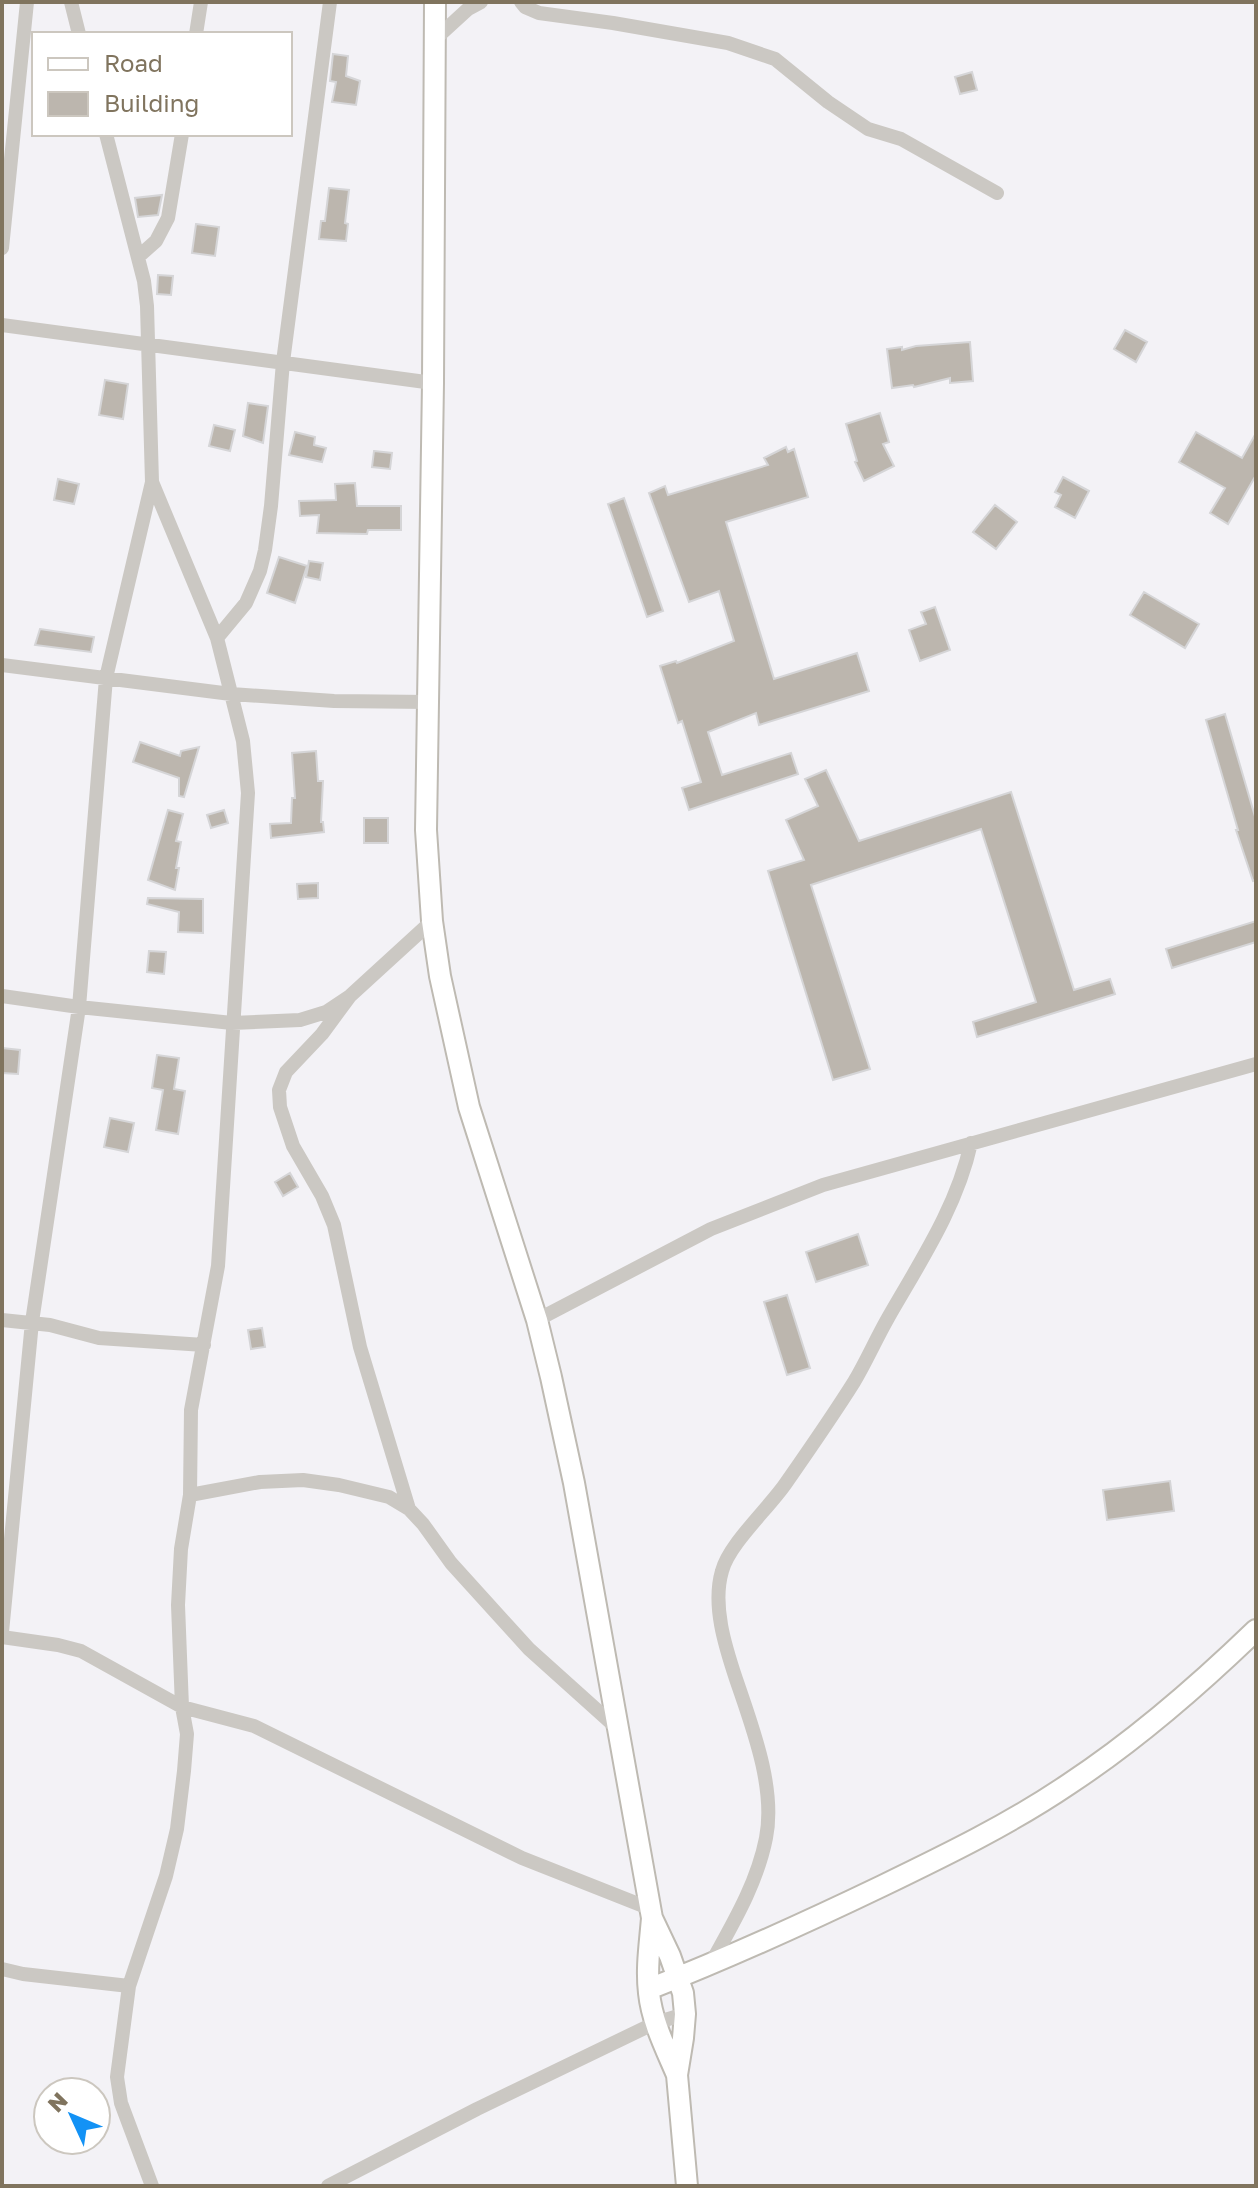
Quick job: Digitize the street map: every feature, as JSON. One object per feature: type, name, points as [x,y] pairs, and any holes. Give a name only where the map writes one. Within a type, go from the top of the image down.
[{"type":"main road","points":[[435,2],[426,830],[432,921],[440,976],[469,1107],[537,1320],[551,1377],[574,1483],[652,1914],[683,1993],[685,2014],[677,2075],[687,2186]]},
{"type":"main road","points":[[649,1989],[830,1911],[998,1828],[1115,1752],[1217,1667],[1256,1630]]},
{"type":"main road","points":[[652,1914],[649,1989],[655,2023],[677,2075]]},
{"type":"street","points":[[2,248],[27,2]]},
{"type":"street","points":[[71,2],[78,32]]},
{"type":"street","points":[[196,32],[201,2]]},
{"type":"street","points":[[217,638],[246,603],[260,571],[271,506],[283,362],[330,2]]},
{"type":"street","points":[[433,42],[468,9],[481,2]]},
{"type":"street","points":[[521,2],[539,13],[728,43],[775,59],[828,102],[868,129],[901,139],[997,193]]},
{"type":"street","points":[[107,136],[144,281],[152,482],[106,678],[79,1007],[32,1322],[2,1634],[81,1651],[182,1707],[254,1726],[522,1858],[652,1914]]},
{"type":"street","points":[[138,257],[156,241],[168,218],[182,136]]},
{"type":"street","points":[[2,325],[433,383]]},
{"type":"street","points":[[152,482],[217,638],[243,741],[248,793],[218,1266],[191,1410],[190,1495],[181,1549],[178,1605],[182,1707],[187,1734],[177,1829],[166,1876],[129,1986],[117,2077],[124,2113],[152,2186]]},
{"type":"street","points":[[2,665],[231,694],[334,701],[429,702]]},
{"type":"street","points":[[2,996],[232,1023],[300,1020],[326,1012],[350,996],[432,921]]},
{"type":"street","points":[[350,996],[322,1034],[286,1072],[279,1090],[280,1107],[293,1146],[322,1196],[334,1225],[360,1347],[409,1509]]},
{"type":"street","points":[[537,1320],[711,1229],[823,1185],[1256,1064]]},
{"type":"street","points":[[710,1965],[753,1882],[767,1837],[768,1818],[763,1771],[721,1623],[719,1595],[722,1570],[734,1548],[783,1488],[855,1381],[946,1212],[960,1183],[971,1143]]},
{"type":"street","points":[[2,1320],[50,1325],[99,1338],[204,1345]]},
{"type":"street","points":[[190,1495],[260,1482],[303,1480],[389,1497],[409,1509],[451,1563],[529,1649],[618,1730]]},
{"type":"street","points":[[2,1969],[129,1986]]},
{"type":"street","points":[[328,2186],[477,2109],[655,2023],[685,2014]]},
{"type":"building","points":[[333,54],[348,56],[346,76],[360,81],[356,105],[332,102],[336,82],[330,81]]},
{"type":"building","points":[[972,72],[977,90],[960,94],[955,77]]},
{"type":"building","points":[[329,188],[349,190],[346,241],[319,239],[321,221],[325,221]]},
{"type":"building","points":[[162,195],[158,215],[138,217],[135,198]]},
{"type":"building","points":[[196,224],[219,227],[215,256],[192,253]]},
{"type":"building","points":[[158,275],[173,276],[171,295],[157,294]]},
{"type":"building","points":[[1125,330],[1147,342],[1136,362],[1114,349]]},
{"type":"building","points":[[970,342],[973,381],[950,383],[950,378],[914,387],[892,388],[887,349]]},
{"type":"building","points":[[105,380],[128,384],[123,419],[99,415]]},
{"type":"building","points":[[248,403],[268,406],[263,443],[243,436]]},
{"type":"building","points":[[880,413],[889,442],[883,444],[894,466],[864,481],[855,462],[846,424]]},
{"type":"building","points":[[214,425],[235,430],[230,451],[209,446]]},
{"type":"building","points":[[295,432],[315,437],[314,445],[326,448],[322,462],[289,455]]},
{"type":"building","points":[[1196,432],[1242,458],[1256,433],[1256,475],[1228,524],[1210,513],[1225,488],[1179,462]]},
{"type":"building","points":[[786,447],[788,452],[794,449],[808,497],[726,522],[774,679],[857,653],[869,691],[759,725],[756,713],[708,732],[722,775],[791,753],[798,774],[689,810],[682,788],[701,782],[682,721],[678,723],[660,666],[677,663],[734,641],[719,591],[689,602],[649,493],[665,486],[668,495],[768,465],[764,458]]},
{"type":"building","points":[[374,451],[392,453],[390,469],[372,467]]},
{"type":"building","points":[[1063,477],[1089,491],[1075,518],[1055,507],[1061,495],[1055,492]]},
{"type":"building","points":[[58,479],[79,484],[74,504],[54,500]]},
{"type":"building","points":[[355,483],[357,506],[401,506],[401,530],[368,530],[367,534],[317,533],[319,515],[300,516],[299,501],[336,500],[335,484]]},
{"type":"building","points":[[624,498],[663,611],[647,617],[608,504]]},
{"type":"building","points":[[995,505],[1017,522],[996,549],[973,532]]},
{"type":"building","points":[[279,557],[307,566],[295,603],[267,593]]},
{"type":"building","points":[[309,561],[323,563],[320,580],[306,577]]},
{"type":"building","points":[[1144,592],[1199,624],[1185,648],[1130,615]]},
{"type":"building","points":[[935,607],[950,650],[920,661],[909,630],[926,624],[921,612]]},
{"type":"building","points":[[40,629],[94,637],[91,652],[35,645]]},
{"type":"building","points":[[1225,714],[1256,820],[1256,880],[1253,881],[1206,720]]},
{"type":"building","points":[[140,742],[180,756],[181,751],[199,747],[184,797],[179,796],[179,778],[133,762]]},
{"type":"building","points":[[316,751],[318,781],[323,781],[321,822],[324,832],[271,838],[270,824],[291,823],[292,798],[295,798],[292,753]]},
{"type":"building","points":[[826,770],[859,841],[1011,792],[1074,990],[1110,979],[1115,994],[977,1037],[973,1022],[1036,1002],[981,829],[811,885],[870,1069],[833,1080],[768,871],[804,860],[786,820],[818,806],[805,779]]},
{"type":"building","points":[[168,810],[183,814],[176,841],[181,842],[175,890],[148,880]]},
{"type":"building","points":[[224,810],[228,823],[211,828],[207,815]]},
{"type":"building","points":[[364,818],[388,818],[388,843],[364,843]]},
{"type":"building","points":[[318,883],[318,898],[298,899],[297,884]]},
{"type":"building","points":[[148,898],[203,899],[203,933],[178,932],[179,912],[147,904]]},
{"type":"building","points":[[1256,921],[1256,942],[1172,968],[1166,949]]},
{"type":"building","points":[[149,951],[166,952],[164,974],[147,972]]},
{"type":"building","points":[[2,1048],[20,1050],[18,1074],[2,1073]]},
{"type":"building","points":[[157,1055],[179,1058],[174,1089],[185,1091],[178,1134],[156,1130],[163,1090],[152,1088]]},
{"type":"building","points":[[110,1118],[134,1123],[128,1152],[104,1147]]},
{"type":"building","points":[[290,1173],[298,1187],[283,1196],[275,1182]]},
{"type":"building","points":[[858,1234],[868,1265],[816,1282],[806,1252]]},
{"type":"building","points":[[787,1295],[810,1368],[787,1375],[764,1302]]},
{"type":"building","points":[[262,1328],[265,1347],[251,1349],[248,1330]]},
{"type":"building","points":[[1170,1481],[1174,1511],[1107,1520],[1103,1490]]}]
